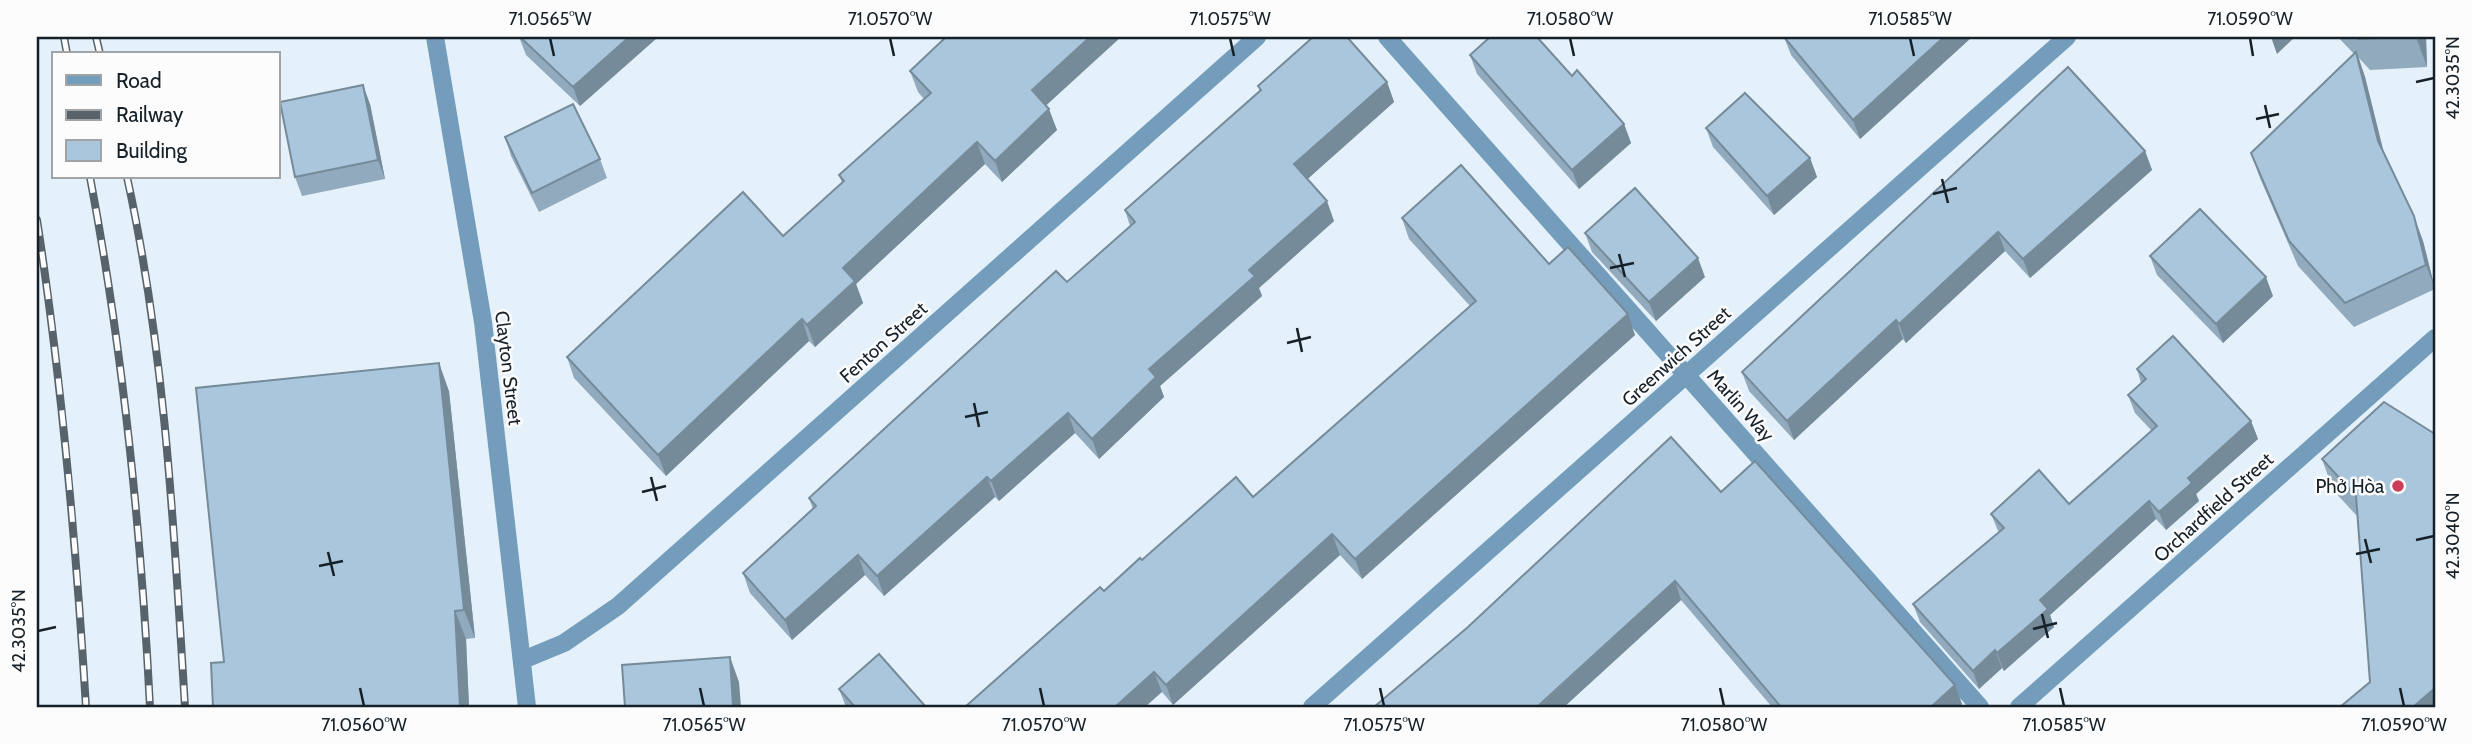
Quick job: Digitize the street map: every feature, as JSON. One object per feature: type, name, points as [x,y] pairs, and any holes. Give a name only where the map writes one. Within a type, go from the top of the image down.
[{"type":"street","name":"Clayton Street","points":[[435,37],[482,322],[527,707]]},
{"type":"street","name":"Fenton Street","points":[[523,660],[564,643],[618,606],[1257,37]]},
{"type":"street","name":"Marlin Way","points":[[1387,37],[1980,707]]},
{"type":"street","name":"Greenwich Street","points":[[1312,707],[2067,37]]},
{"type":"street","name":"Orchardfield Street","points":[[2019,707],[2435,338]]},
{"type":"building","points":[[520,37],[629,37],[573,87]]},
{"type":"building","points":[[946,37],[1090,37],[1032,90],[1049,109],[995,161],[977,142],[843,268],[855,281],[807,325],[802,319],[658,455],[567,357],[743,192],[783,236],[844,181],[839,175],[931,93],[910,71]]},
{"type":"building","points":[[1313,37],[1347,37],[1387,82],[1294,164],[1327,201],[1249,270],[1255,276],[1149,369],[1156,377],[1092,439],[1068,413],[991,481],[987,477],[877,576],[858,555],[785,620],[743,573],[816,506],[809,498],[1056,271],[1067,282],[1135,222],[1125,210],[1261,90],[1258,86]]},
{"type":"building","points":[[1490,37],[1537,37],[1572,76],[1577,70],[1624,124],[1572,170],[1470,55]]},
{"type":"building","points":[[1784,37],[1944,37],[1853,120]]},
{"type":"building","points":[[2356,37],[2405,37],[2358,39]]},
{"type":"building","points":[[2356,52],[2378,141],[2414,216],[2426,265],[2345,303],[2289,241],[2251,153]]},
{"type":"building","points":[[2068,67],[2145,151],[2023,259],[1998,232],[1899,324],[1896,320],[1787,421],[1742,372]]},
{"type":"building","points":[[363,85],[378,160],[295,177],[280,102]]},
{"type":"building","points":[[1745,93],[1810,158],[1767,196],[1706,128]]},
{"type":"building","points":[[573,104],[600,159],[532,193],[505,137]]},
{"type":"building","points":[[1461,165],[1549,264],[1568,247],[1628,314],[1355,559],[1332,534],[1166,685],[1154,672],[1115,707],[965,707],[1100,587],[1104,591],[1236,477],[1253,497],[1476,301],[1402,218]]},
{"type":"building","points":[[1635,188],[1698,258],[1649,302],[1585,233]]},
{"type":"building","points":[[2200,209],[2266,277],[2216,324],[2150,256]]},
{"type":"building","points":[[2173,336],[2251,421],[2188,478],[2192,483],[2159,512],[2149,501],[2040,600],[2048,609],[1997,653],[1995,650],[1973,671],[1913,604],[2004,528],[1991,514],[2039,470],[2069,504],[2157,426],[2128,395],[2146,379],[2137,369]]},
{"type":"building","points":[[439,363],[464,610],[455,611],[460,707],[213,707],[211,663],[224,662],[196,388]]},
{"type":"building","points":[[2384,402],[2435,434],[2435,688],[2413,707],[2340,707],[2370,682],[2356,496],[2322,459]]},
{"type":"building","points":[[1671,437],[1721,492],[1755,461],[1955,685],[1931,707],[1781,707],[1675,581],[1539,707],[1374,707],[1468,627]]},
{"type":"building","points":[[879,654],[926,707],[855,707],[839,689]]},
{"type":"building","points":[[730,657],[733,707],[625,707],[622,665]]},
{"type":"railway","points":[[64,37],[67,52]]},
{"type":"railway","points":[[96,37],[100,52]]},
{"type":"railway","points":[[90,178],[112,308],[129,441],[150,707]]},
{"type":"railway","points":[[127,178],[151,308],[159,374],[172,507],[185,707]]},
{"type":"railway","points":[[37,220],[67,463],[86,707]]},
{"type":"place","name":"Phở Hòa","points":[[2398,486]]}]
